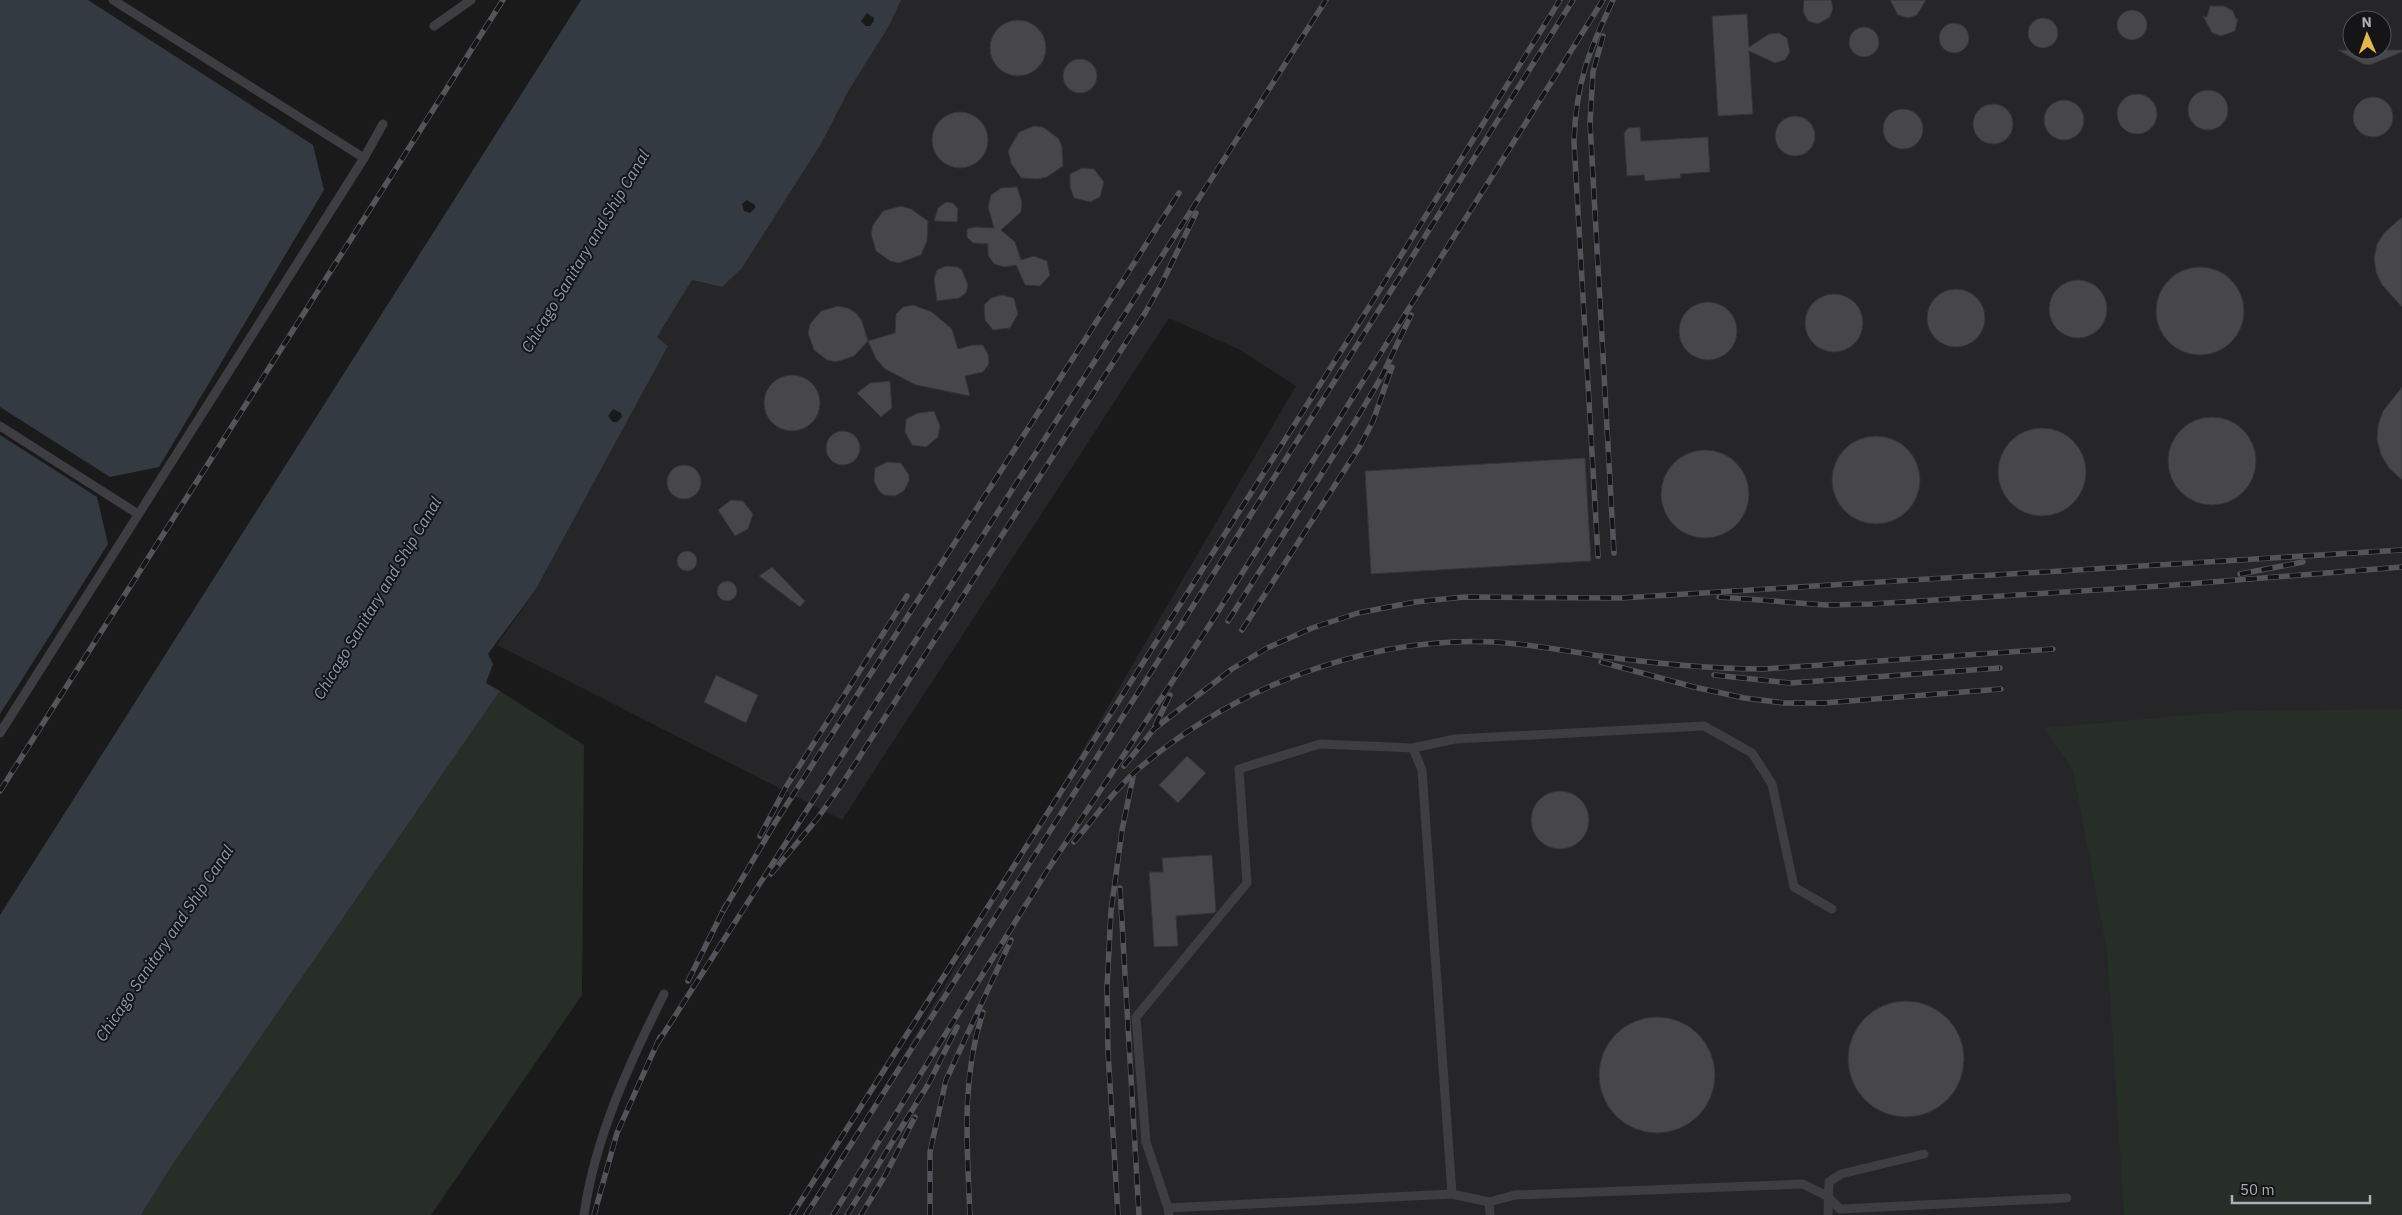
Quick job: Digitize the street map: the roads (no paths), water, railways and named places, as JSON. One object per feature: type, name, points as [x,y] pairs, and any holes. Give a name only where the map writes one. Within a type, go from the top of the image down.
[{"type":"lane","points":[[113,0],[364,158]]},
{"type":"lane","points":[[434,26],[471,0]]},
{"type":"lane","points":[[0,733],[364,158],[383,124]]},
{"type":"lane","points":[[0,426],[138,514]]},
{"type":"lane","points":[[1832,909],[1794,887],[1772,784],[1752,753],[1704,726],[1455,739],[1413,748],[1320,744],[1239,769],[1247,883],[1136,1017],[1146,1142],[1168,1211],[1452,1194],[1489,1202],[1515,1195],[1803,1184],[1827,1196],[1840,1209],[2067,1198]]},
{"type":"lane","points":[[1413,748],[1422,770],[1452,1194]]},
{"type":"lane","points":[[584,1215],[589,1184],[626,1070],[664,994]]},
{"type":"lane","points":[[1828,1215],[1827,1196],[1829,1182],[1841,1174],[1924,1154]]},
{"type":"lane","points":[[1489,1202],[1490,1215]]},
{"type":"water","points":[[0,0],[88,0],[313,145],[324,190],[159,467],[110,477],[0,407]]},
{"type":"water","name":"Chicago Sanitary and Ship Canal","points":[[581,0],[901,0],[889,26],[849,90],[821,144],[742,268],[722,287],[692,280],[657,337],[668,346],[536,589],[488,654],[493,664],[486,683],[500,691],[173,1164],[141,1215],[0,1215],[0,915]],"holes":[[[867,13],[874,18],[870,26],[866,26],[861,21]],[[747,200],[755,205],[755,208],[750,213],[744,211],[742,204]],[[613,409],[621,413],[622,417],[617,422],[613,422],[608,416]]]},
{"type":"water","points":[[0,435],[97,497],[108,544],[0,714]]},
{"type":"railway","points":[[0,791],[503,0]]},
{"type":"railway","points":[[657,1044],[1326,0]]},
{"type":"railway","points":[[792,1215],[1359,323],[1560,0]]},
{"type":"railway","points":[[806,1215],[1240,532],[1573,0]]},
{"type":"railway","points":[[833,1215],[1045,874],[1207,629],[1603,0]]},
{"type":"railway","points":[[1598,556],[1574,142],[1577,102],[1585,69],[1613,0]]},
{"type":"railway","points":[[1603,36],[1593,72],[1590,123],[1614,553]]},
{"type":"railway","points":[[723,911],[775,823],[1179,193]]},
{"type":"railway","points":[[771,874],[817,819],[842,784],[1145,313],[1162,283],[1196,213]]},
{"type":"railway","points":[[1228,621],[1356,420],[1382,376],[1411,315]]},
{"type":"railway","points":[[1242,630],[1360,446],[1373,421],[1392,367]]},
{"type":"railway","points":[[1124,766],[1154,729],[1232,669],[1267,648],[1312,628],[1358,613],[1415,602],[1464,597],[1621,598],[2402,550]]},
{"type":"railway","points":[[2240,574],[2303,562]]},
{"type":"railway","points":[[1719,597],[1826,605],[1871,604],[2161,586],[2402,567]]},
{"type":"railway","points":[[760,836],[786,787],[907,596]]},
{"type":"railway","points":[[1074,842],[1112,796],[1136,771],[1174,741],[1215,715],[1258,692],[1304,673],[1351,658],[1399,648],[1447,642],[1495,642],[1657,663],[1699,667],[1763,669],[2053,649]]},
{"type":"railway","points":[[1601,662],[1694,687],[1744,698],[1785,703],[1824,703],[2001,689]]},
{"type":"railway","points":[[1714,675],[1790,683],[2000,668]]},
{"type":"railway","points":[[1155,726],[1170,695]]},
{"type":"railway","points":[[1118,1215],[1108,1052],[1107,988],[1111,911],[1122,830],[1133,777]]},
{"type":"railway","points":[[1120,888],[1139,1215]]},
{"type":"railway","points":[[688,981],[726,905]]},
{"type":"railway","points":[[930,1215],[930,1152],[946,1080],[1011,940]]},
{"type":"railway","points":[[970,1215],[967,1138],[968,1087],[971,1062],[983,1012]]},
{"type":"railway","points":[[847,1215],[929,1083],[957,1027]]},
{"type":"railway","points":[[594,1215],[617,1133],[660,1037]]},
{"type":"railway","points":[[861,1215],[886,1174],[915,1117]]}]
